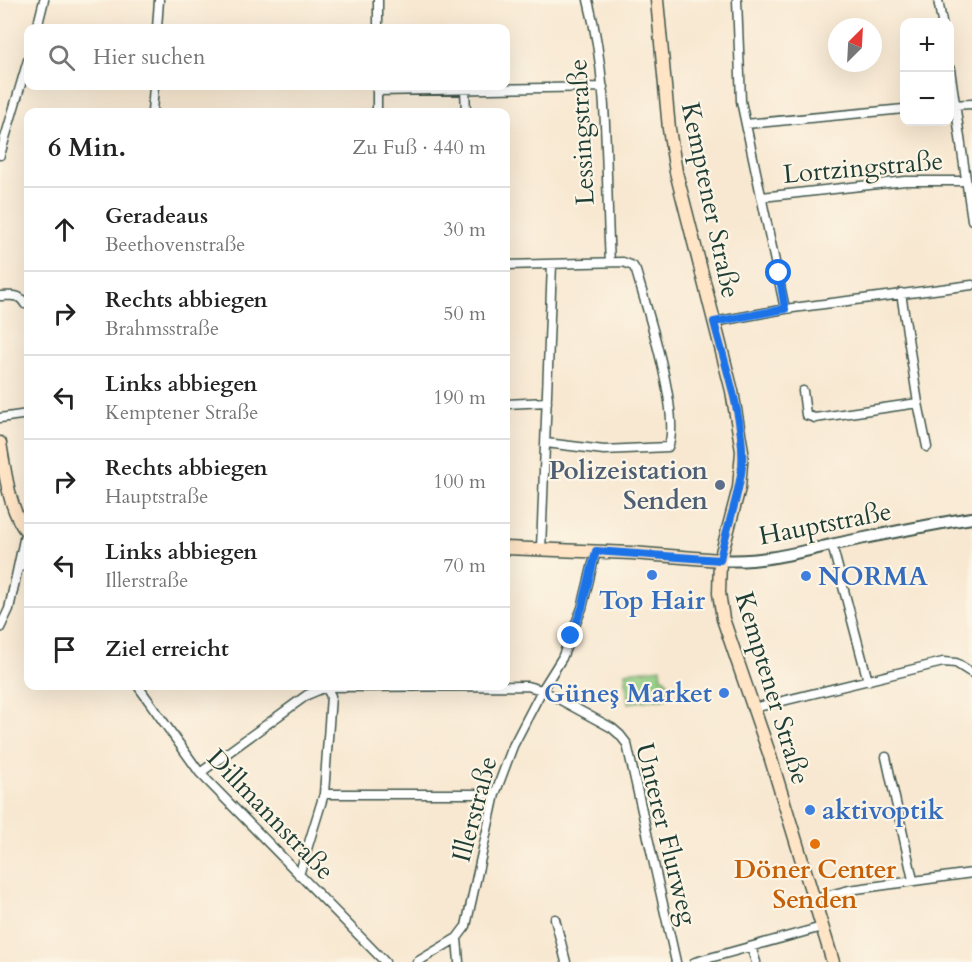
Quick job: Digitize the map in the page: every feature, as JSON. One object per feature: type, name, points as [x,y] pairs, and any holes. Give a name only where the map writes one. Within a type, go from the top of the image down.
[{"type":"main road","name":"Kemptener Straße","points":[[657,0],[669,129],[676,172],[732,391],[742,451],[739,488],[720,560],[719,593],[723,619],[754,708],[833,962]]},
{"type":"main road","points":[[0,443],[16,511],[24,526]]},
{"type":"main road","name":"Hauptstraße","points":[[510,548],[596,551],[720,560]]},
{"type":"street","points":[[38,24],[44,0]]},
{"type":"street","points":[[157,24],[159,0]]},
{"type":"street","points":[[378,0],[378,24]]},
{"type":"street","name":"Lessingstraße","points":[[588,0],[596,34],[603,87],[610,262]]},
{"type":"street","points":[[736,0],[741,101],[785,309]]},
{"type":"street","points":[[938,0],[941,18]]},
{"type":"street","points":[[0,155],[24,74]]},
{"type":"street","points":[[510,88],[603,87]]},
{"type":"street","points":[[152,108],[154,90]]},
{"type":"street","points":[[377,90],[377,108]]},
{"type":"street","points":[[465,90],[466,108]]},
{"type":"street","points":[[954,105],[972,104]]},
{"type":"street","points":[[746,124],[900,109]]},
{"type":"street","points":[[954,116],[971,200],[972,220]]},
{"type":"street","name":"Lortzingstraße","points":[[762,197],[905,181],[966,181]]},
{"type":"street","points":[[510,265],[623,262],[633,266],[658,346],[668,400],[672,440],[668,447],[604,450],[546,443]]},
{"type":"street","points":[[541,549],[552,264]]},
{"type":"street","points":[[714,322],[785,309],[972,285]]},
{"type":"street","points":[[900,294],[927,447]]},
{"type":"street","points":[[0,296],[16,295],[24,302]]},
{"type":"street","points":[[802,391],[806,416],[815,418],[918,403]]},
{"type":"street","points":[[510,404],[547,402]]},
{"type":"street","points":[[0,418],[24,415]]},
{"type":"street","name":"Hauptstraße","points":[[720,560],[753,561],[783,557],[832,545],[972,518]]},
{"type":"street","points":[[0,628],[6,618],[24,544]]},
{"type":"street","points":[[832,545],[868,681]]},
{"type":"street","name":"Illerstraße","points":[[457,938],[466,926],[470,915],[495,794],[513,746],[542,690],[562,658],[582,608],[596,551]]},
{"type":"street","points":[[17,573],[24,560]]},
{"type":"street","points":[[754,708],[943,662],[956,663],[972,673]]},
{"type":"street","points":[[510,686],[527,686],[542,690]]},
{"type":"street","name":"Dillmannstraße","points":[[142,690],[200,773],[385,962]]},
{"type":"street","points":[[200,773],[307,695],[319,690]]},
{"type":"street","points":[[299,875],[324,794],[331,696],[328,690]]},
{"type":"street","name":"Unterer Flurweg","points":[[542,690],[612,728],[627,744],[676,962]]},
{"type":"street","points":[[886,757],[913,880]]},
{"type":"street","points":[[324,794],[495,794]]},
{"type":"street","points":[[814,899],[849,890],[972,873]]},
{"type":"street","points":[[555,919],[566,962]]},
{"type":"street","points":[[695,962],[822,927]]},
{"type":"street","points":[[417,962],[457,938],[459,962]]},
{"type":"street","points":[[751,947],[756,962]]},
{"type":"green space","points":[[661,668],[662,676],[668,683],[666,698],[628,703],[625,672]]},
{"type":"place","name":"Polizeistation Senden","points":[[720,485]]},
{"type":"place","name":"Top Hair","points":[[652,575]]},
{"type":"place","name":"NORMA","points":[[806,576]]},
{"type":"place","name":"Güneş Market","points":[[724,693]]},
{"type":"place","name":"aktivoptik","points":[[810,810]]},
{"type":"place","name":"Döner Center Senden","points":[[815,844]]},
{"type":"route","points":[[571,636],[582,608],[596,551],[720,560],[739,488],[742,451],[732,391],[714,322],[785,309],[779,273]]}]
